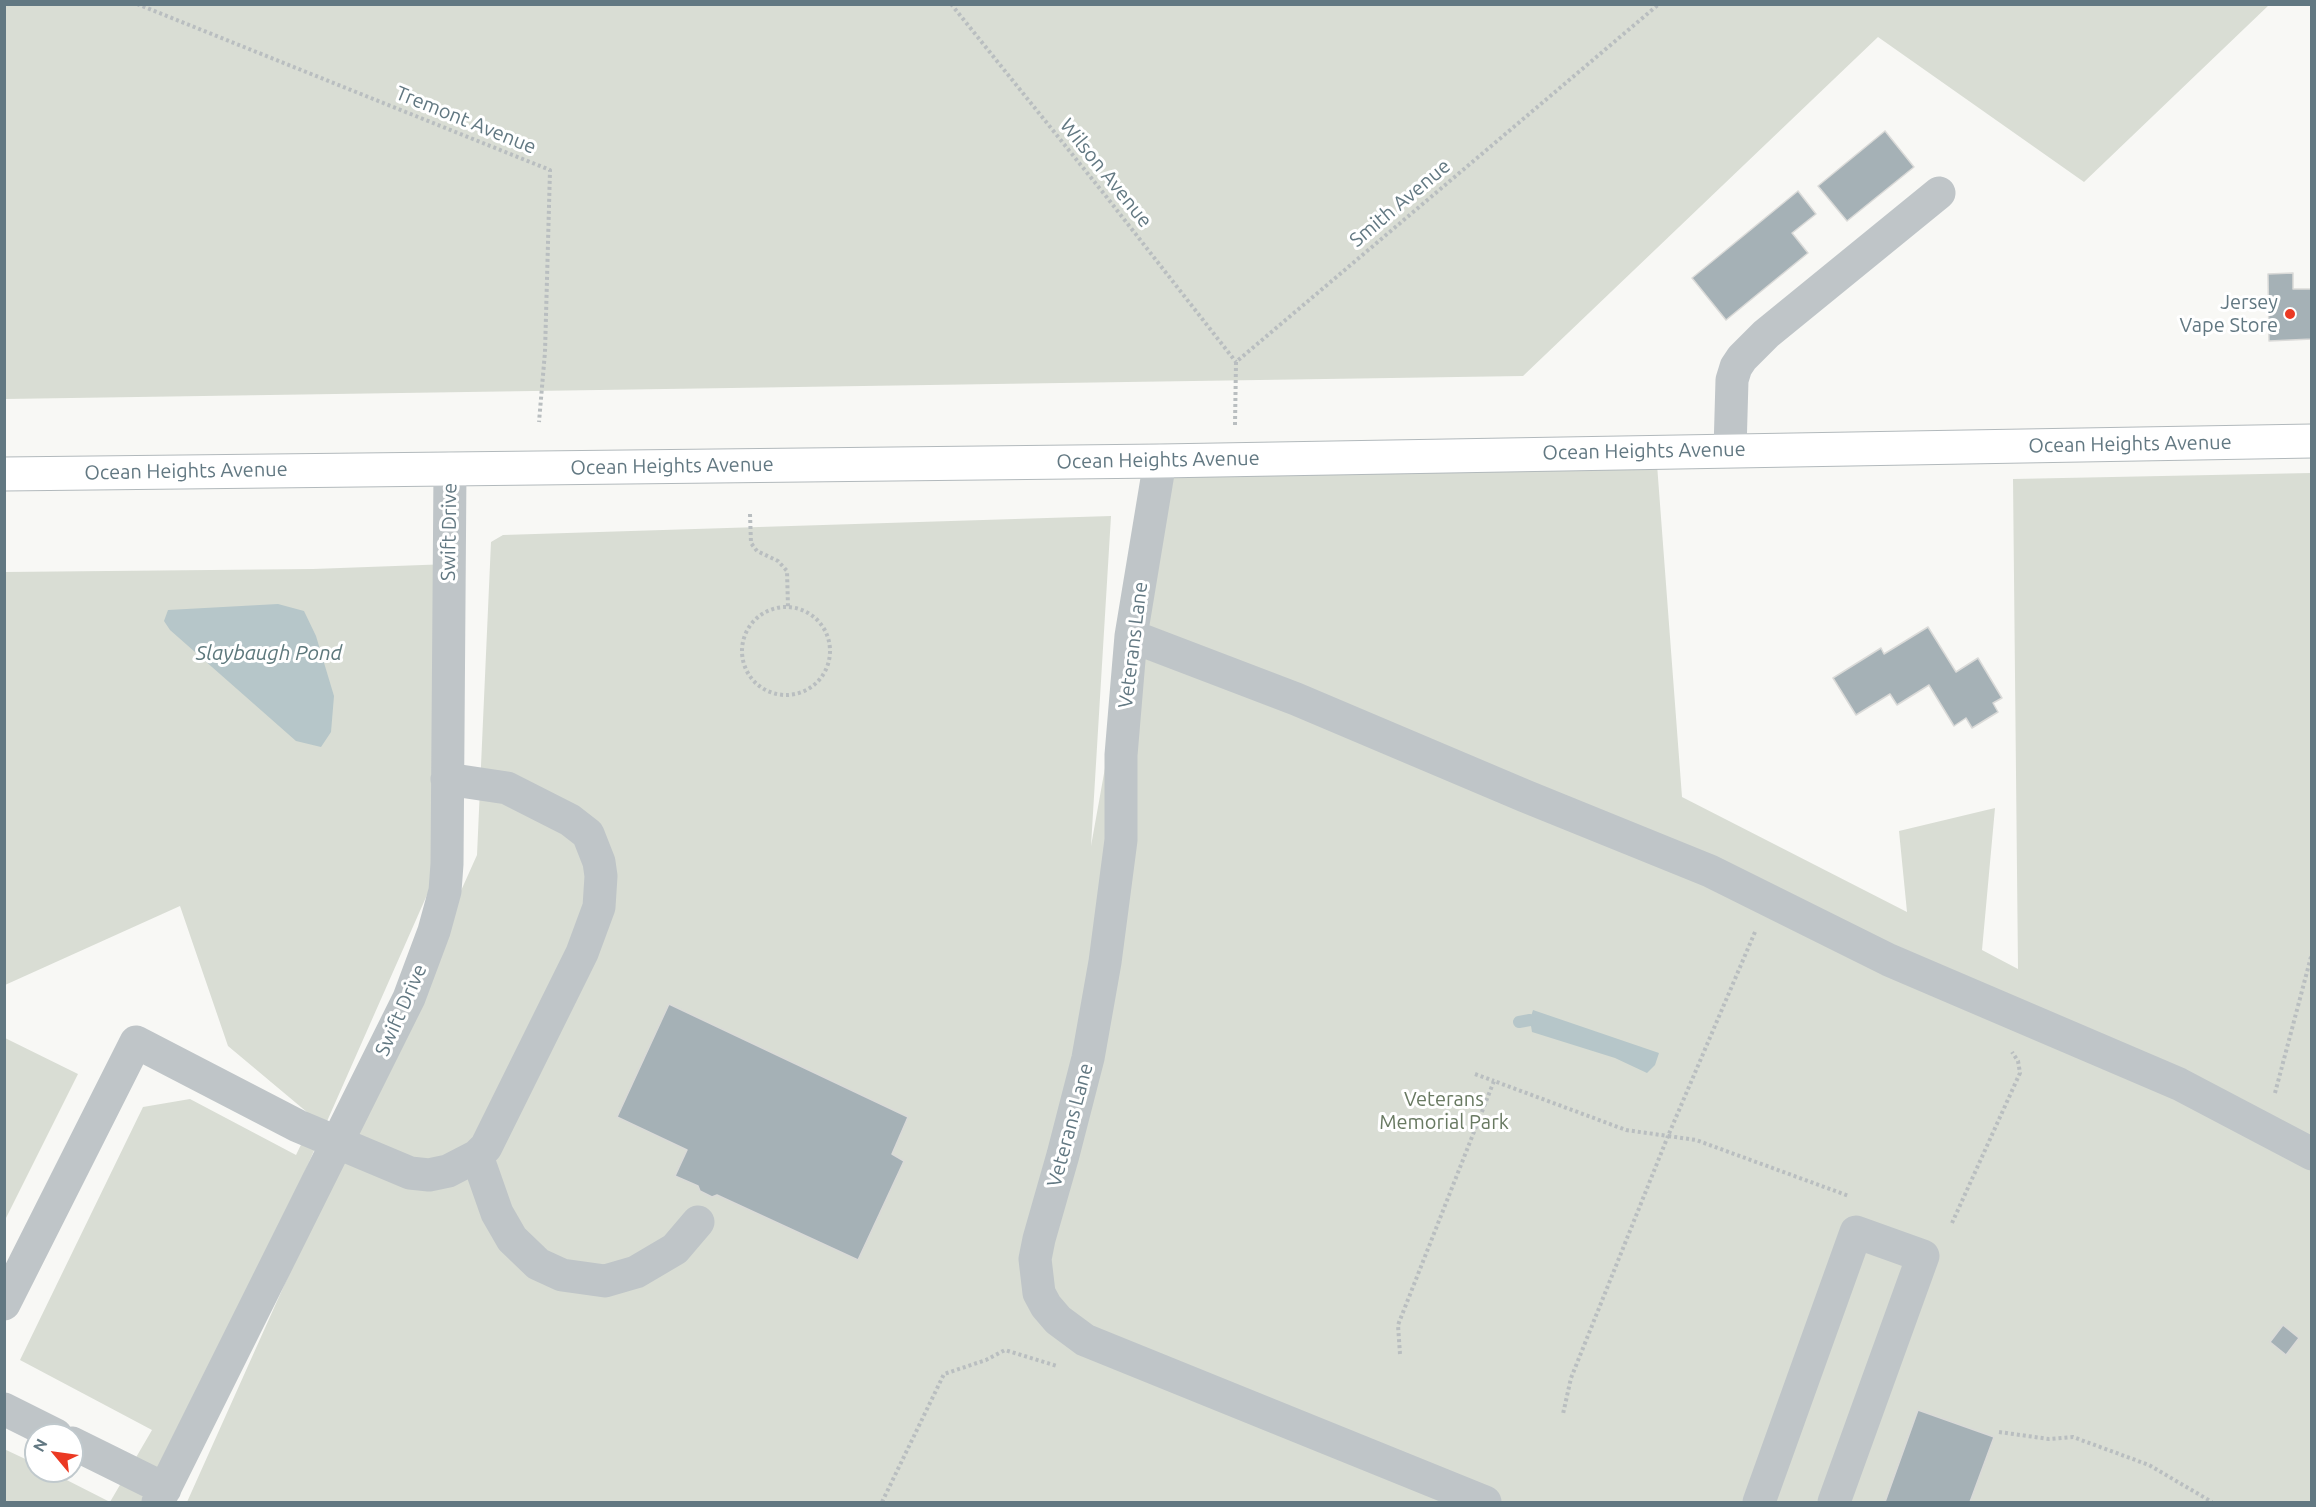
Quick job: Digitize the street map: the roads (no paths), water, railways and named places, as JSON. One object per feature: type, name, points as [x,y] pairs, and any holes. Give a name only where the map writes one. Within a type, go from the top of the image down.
[{"type":"main road","name":"Ocean Heights Avenue","points":[[4,474],[1235,459],[2312,441]]},
{"type":"street","points":[[1730,450],[1732,380],[1742,358],[1766,334],[1939,193]]},
{"type":"street","name":"Veterans Lane","points":[[1160,460],[1131,636],[1121,755],[1121,840],[1105,962],[1088,1058],[1035,1259],[1039,1293],[1058,1320],[1085,1340],[1485,1503]]},
{"type":"street","name":"Swift Drive","points":[[161,1496],[339,1143],[409,998],[434,931],[445,891],[450,469]]},
{"type":"street","points":[[1131,636],[1296,699],[1710,871],[1889,960],[2179,1084],[2312,1154]]},
{"type":"street","points":[[4,1304],[136,1042],[298,1126],[400,1169],[429,1175],[448,1171],[477,1156],[492,1138],[582,953],[599,907],[601,876],[592,841],[588,834],[576,824],[507,788],[447,779]]},
{"type":"street","points":[[477,1156],[497,1213],[512,1239],[532,1260],[562,1275],[605,1281],[636,1272],[675,1249],[698,1222]]},
{"type":"street","points":[[1759,1503],[1856,1232],[1923,1256],[1834,1503]]},
{"type":"street","points":[[4,1409],[32,1423]]},
{"type":"street","points":[[84,1450],[161,1496]]},
{"type":"water","name":"Slaybaugh Pond","points":[[278,604],[304,611],[316,636],[334,696],[331,732],[321,747],[296,741],[170,630],[164,621],[168,610]]},
{"type":"water","points":[[1533,1010],[1659,1053],[1655,1065],[1647,1073],[1615,1058],[1532,1032],[1530,1020]]},
{"type":"waterway","points":[[1519,1022],[1530,1020]]},
{"type":"place","name":"Jersey Vape Store","points":[[2290,314]]},
{"type":"park label","name":"Veterans Memorial Park","points":[[1444,1110]]}]
